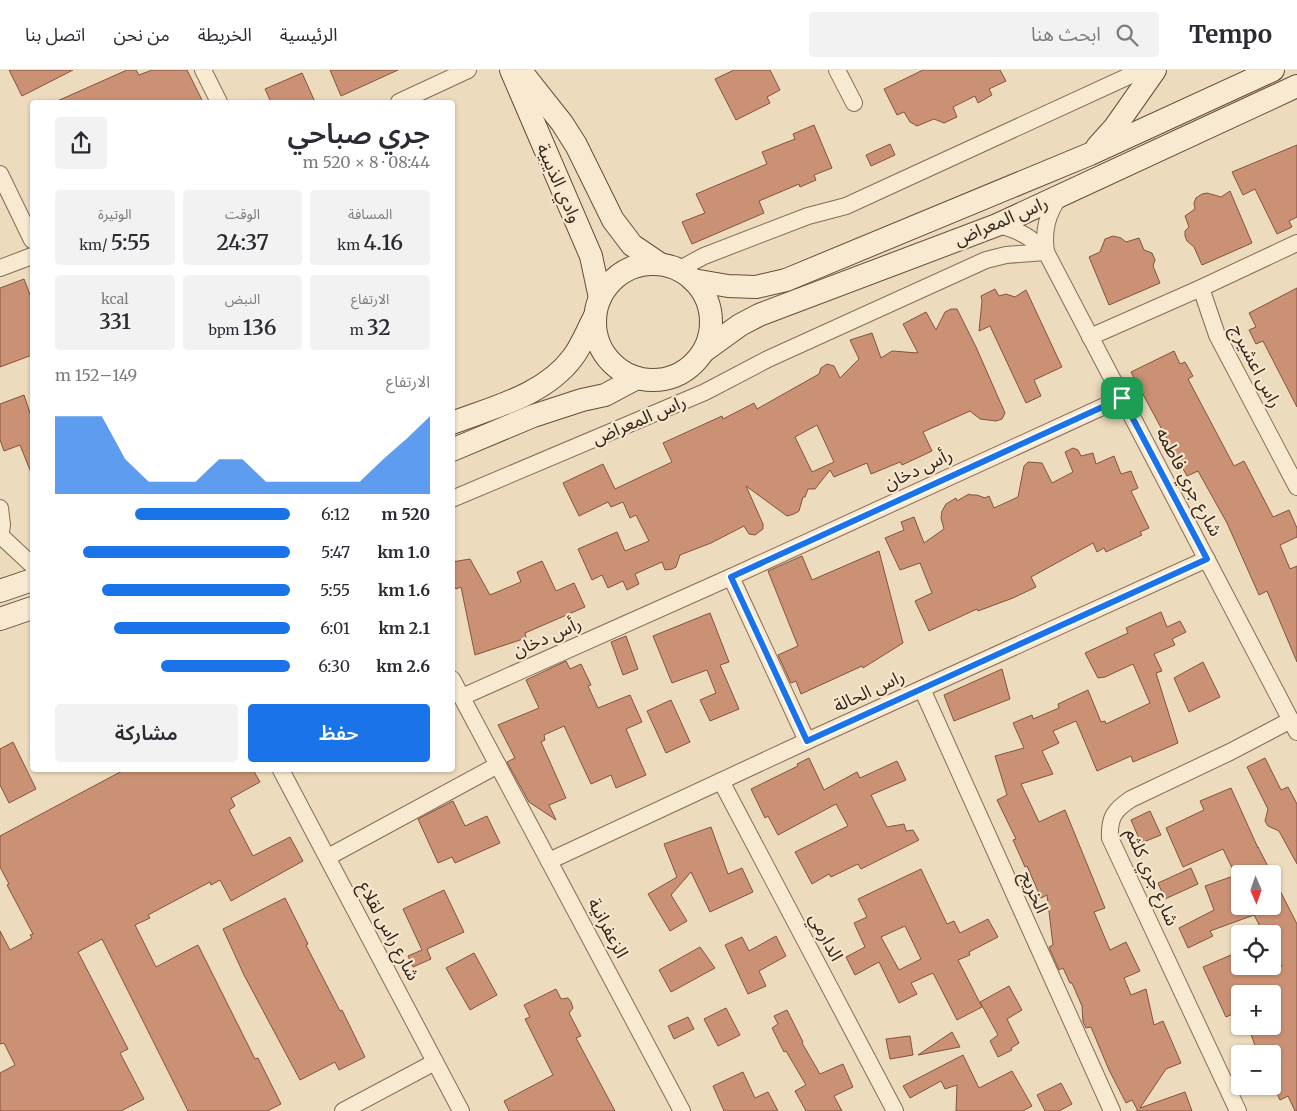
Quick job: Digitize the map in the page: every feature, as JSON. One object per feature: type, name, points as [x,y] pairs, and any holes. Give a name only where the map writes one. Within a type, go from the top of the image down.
[{"type":"street","points":[[203,70],[218,100]]},
{"type":"street","points":[[404,100],[468,70]]},
{"type":"street","name":"وادي الذيبية","points":[[511,70],[591,256],[597,307]]},
{"type":"street","name":"وادي الذيبية","points":[[520,70],[562,123],[576,145],[613,220],[632,245],[677,271]]},
{"type":"street","points":[[837,70],[854,103]]},
{"type":"street","points":[[677,271],[704,256],[808,216],[846,206],[1142,70]]},
{"type":"street","points":[[1090,154],[1115,127],[1155,70]]},
{"type":"street","name":"راس المعراض","points":[[677,271],[728,286],[756,287],[786,280],[1090,154],[1273,70]]},
{"type":"street","name":"راس المعراض","points":[[704,351],[740,325],[759,315],[997,225],[1297,86]]},
{"type":"street","points":[[0,174],[30,236]]},
{"type":"street","name":"شارع جري فاطمه","points":[[1046,252],[1044,237],[1046,222],[1051,208],[1060,196]]},
{"type":"street","name":"شارع جري فاطمه","points":[[997,225],[1024,233],[1036,241],[1046,252],[1294,726]]},
{"type":"street","points":[[1090,337],[1201,288],[1297,242]]},
{"type":"street","name":"راس المعراض","points":[[455,498],[697,396],[768,359],[986,260],[1006,255],[1046,252]]},
{"type":"street","points":[[0,268],[30,257]]},
{"type":"street","points":[[455,422],[522,396],[543,385],[559,373],[574,356],[597,307],[610,283],[624,272],[642,265],[677,271],[705,295],[711,314],[711,333],[704,351],[692,366],[676,376],[657,380],[637,378],[622,372],[600,348],[595,332],[597,307]]},
{"type":"street","name":"راس اعشيرج","points":[[1201,288],[1217,335],[1297,487]]},
{"type":"street","name":"راس المعراض","points":[[455,449],[533,416],[582,400],[605,395],[637,378]]},
{"type":"street","name":"رأس دخان","points":[[462,697],[731,577],[1122,398]]},
{"type":"street","points":[[0,509],[0,536],[30,563]]},
{"type":"street","name":"راس الحالة","points":[[549,861],[1207,559]]},
{"type":"street","points":[[731,577],[807,741]]},
{"type":"street","points":[[0,591],[30,581]]},
{"type":"street","points":[[0,619],[30,609]]},
{"type":"street","name":"الزعفرانية","points":[[455,685],[682,1111]]},
{"type":"street","name":"الخريج","points":[[922,689],[1112,1111]]},
{"type":"street","name":"شارع جري كلثم","points":[[1238,1111],[1110,838],[1110,827],[1112,817],[1119,807],[1131,799],[1230,752],[1294,726]]},
{"type":"street","points":[[328,857],[498,765]]},
{"type":"street","name":"شارع راس لقلاع","points":[[282,772],[461,1111]]},
{"type":"street","name":"الدارمي","points":[[721,781],[895,1111]]},
{"type":"street","points":[[343,1111],[436,1062]]},
{"type":"building","points":[[9,70],[73,70],[22,96]]},
{"type":"building","points":[[127,70],[136,70],[139,75],[152,70],[187,70],[202,100],[60,100]]},
{"type":"building","points":[[330,70],[398,70],[341,96]]},
{"type":"building","points":[[734,70],[770,70],[780,90],[767,97],[770,103],[736,120],[715,79]]},
{"type":"building","points":[[923,70],[1000,70],[1006,81],[989,89],[992,95],[978,103],[975,96],[953,107],[957,117],[944,123],[934,119],[917,126],[910,122],[904,112],[897,115],[884,89]]},
{"type":"building","points":[[302,73],[314,100],[270,100],[265,89]]},
{"type":"building","points":[[814,125],[832,168],[814,175],[816,180],[800,187],[799,184],[759,201],[764,213],[692,244],[682,222],[705,213],[696,194],[767,164],[762,152],[795,139],[793,134]]},
{"type":"building","points":[[890,144],[895,155],[871,166],[866,155]]},
{"type":"building","points":[[1297,145],[1297,217],[1289,221],[1292,227],[1277,234],[1255,189],[1243,195],[1232,172]]},
{"type":"building","points":[[1230,191],[1252,243],[1202,265],[1194,247],[1187,241],[1185,236],[1185,231],[1189,227],[1185,216],[1195,209],[1194,203],[1196,198],[1202,194],[1207,193],[1221,197]]},
{"type":"building","points":[[1113,236],[1121,238],[1126,242],[1139,238],[1144,250],[1152,253],[1155,260],[1153,266],[1160,283],[1109,305],[1089,257],[1100,252],[1105,239]]},
{"type":"building","points":[[24,279],[30,295],[30,356],[0,367],[0,288]]},
{"type":"building","points":[[1297,288],[1297,407],[1263,341],[1256,344],[1249,330],[1256,327],[1249,313]]},
{"type":"building","points":[[995,289],[999,296],[1006,294],[1015,297],[1026,290],[1062,367],[1034,380],[1041,396],[1026,403],[990,326],[979,331],[981,296]]},
{"type":"building","points":[[957,309],[1005,413],[1002,419],[996,421],[980,419],[970,411],[923,432],[932,451],[902,465],[900,462],[871,474],[867,463],[834,477],[830,470],[815,489],[808,489],[805,497],[803,497],[799,511],[787,516],[746,486],[763,524],[763,529],[755,535],[749,534],[744,526],[711,543],[680,555],[676,567],[672,569],[665,570],[662,562],[635,574],[639,584],[627,590],[623,581],[608,588],[602,575],[592,580],[578,549],[617,532],[625,551],[649,541],[636,515],[630,518],[623,502],[611,507],[608,502],[579,516],[563,483],[603,464],[615,489],[672,462],[663,443],[722,416],[723,419],[754,403],[757,409],[819,374],[821,368],[827,364],[834,366],[840,378],[859,359],[850,340],[872,333],[881,358],[892,351],[918,353],[903,324],[926,312],[936,330],[945,312]],"holes":[[[817,425],[834,462],[812,472],[795,437]]]},
{"type":"building","points":[[1174,351],[1180,364],[1185,362],[1193,376],[1188,379],[1234,466],[1244,461],[1273,517],[1289,510],[1297,528],[1297,537],[1280,545],[1290,569],[1297,566],[1297,662],[1267,591],[1259,595],[1227,523],[1198,471],[1187,476],[1131,372]]},
{"type":"building","points":[[24,395],[30,413],[30,470],[20,445],[4,451],[0,440],[0,404]]},
{"type":"building","points":[[1073,448],[1078,450],[1081,456],[1093,453],[1096,464],[1114,456],[1121,474],[1131,471],[1138,488],[1131,491],[1149,528],[1140,532],[1142,535],[1106,552],[1104,548],[1097,552],[1093,543],[1031,577],[1036,587],[1013,598],[978,611],[977,609],[929,631],[915,601],[932,593],[920,563],[900,570],[885,538],[904,530],[901,522],[914,517],[924,543],[944,529],[941,518],[942,511],[946,504],[956,498],[957,501],[969,494],[985,498],[989,496],[994,508],[1018,497],[1024,466],[1028,462],[1042,463],[1052,483],[1073,472],[1065,452]]},
{"type":"building","points":[[879,551],[903,643],[863,668],[862,666],[801,694],[796,681],[791,683],[778,655],[798,646],[768,571],[802,556],[812,580]]},
{"type":"building","points":[[470,559],[490,595],[521,582],[517,572],[542,561],[556,591],[574,583],[585,607],[525,633],[526,638],[475,655],[461,587],[456,589],[455,588],[455,562]]},
{"type":"building","points":[[1161,612],[1167,627],[1180,621],[1186,632],[1172,639],[1175,645],[1154,654],[1162,671],[1156,673],[1178,743],[1133,762],[1131,756],[1097,771],[1076,721],[1053,731],[1059,743],[1042,751],[1053,774],[1021,784],[1039,822],[1065,810],[1105,908],[1094,912],[1110,950],[1126,942],[1140,971],[1124,978],[1131,995],[1146,989],[1154,1025],[1163,1021],[1181,1063],[1166,1069],[1140,1108],[1185,1092],[1192,1111],[1137,1111],[1132,1100],[1126,1103],[1109,1070],[1091,1027],[1086,1028],[1083,1022],[1082,1006],[1072,983],[1070,983],[1063,968],[1059,970],[1049,947],[1053,945],[1047,895],[1041,898],[1027,866],[1025,867],[1013,840],[1016,839],[997,800],[1007,795],[995,756],[1024,748],[1013,723],[1032,715],[1033,719],[1059,708],[1058,704],[1088,690],[1101,722],[1105,721],[1106,724],[1150,703],[1133,664],[1105,677],[1098,678],[1085,653],[1128,633],[1126,628]]},
{"type":"building","points":[[710,613],[729,662],[720,665],[739,709],[710,721],[700,700],[716,693],[707,670],[672,683],[653,636]]},
{"type":"building","points":[[626,636],[638,669],[623,675],[611,642]]},
{"type":"building","points":[[566,661],[570,669],[581,664],[591,685],[588,686],[598,708],[630,695],[642,722],[626,729],[646,775],[616,788],[611,775],[591,784],[564,726],[544,735],[545,740],[541,742],[566,798],[549,805],[556,820],[529,802],[507,762],[515,758],[498,725],[539,708],[526,680]]},
{"type":"building","points":[[1203,662],[1220,697],[1189,712],[1174,678]]},
{"type":"building","points":[[1002,669],[1010,699],[954,721],[944,695]]},
{"type":"building","points":[[671,700],[690,742],[666,753],[647,711]]},
{"type":"building","points":[[13,742],[36,789],[9,803],[0,785],[0,749]]},
{"type":"building","points":[[809,758],[824,790],[857,772],[860,778],[897,761],[906,780],[871,795],[887,827],[904,824],[906,831],[913,830],[919,840],[861,869],[858,864],[831,877],[829,874],[812,884],[795,852],[848,826],[836,804],[778,835],[768,816],[765,818],[751,789],[798,766],[797,764]]},
{"type":"building","points":[[1265,758],[1281,790],[1288,787],[1297,804],[1297,864],[1279,831],[1268,826],[1265,821],[1268,809],[1247,767]]},
{"type":"building","points":[[120,772],[254,772],[260,782],[231,798],[235,806],[229,810],[253,856],[290,837],[303,861],[231,901],[220,880],[211,885],[210,882],[148,915],[150,918],[135,925],[156,967],[198,945],[255,1059],[258,1058],[281,1104],[267,1111],[188,1111],[102,939],[78,952],[128,1049],[120,1053],[144,1099],[121,1111],[0,1111],[0,1073],[15,1065],[4,1043],[0,1044],[0,931],[10,950],[32,938],[30,935],[33,934],[7,885],[9,884],[0,867],[0,836]]},
{"type":"building","points":[[1231,788],[1267,865],[1231,866],[1223,849],[1183,867],[1166,828],[1204,810],[1200,801]]},
{"type":"building","points":[[453,801],[465,826],[487,816],[500,843],[455,863],[452,857],[438,863],[418,819]]},
{"type":"building","points":[[1150,811],[1161,835],[1141,843],[1131,820]]},
{"type":"building","points":[[711,827],[728,874],[742,868],[753,892],[710,912],[691,872],[671,895],[687,921],[670,931],[648,894],[677,877],[664,844]]},
{"type":"building","points":[[1191,868],[1198,884],[1165,899],[1158,883]]},
{"type":"building","points":[[921,869],[947,924],[954,921],[960,933],[988,919],[998,937],[969,952],[970,955],[958,960],[982,1007],[957,1020],[933,973],[911,983],[917,994],[899,1003],[879,962],[855,975],[846,957],[865,947],[854,923],[867,917],[858,899]],"holes":[[[905,926],[921,959],[899,970],[881,937]]]},
{"type":"building","points":[[1231,877],[1231,915],[1254,915],[1210,931],[1213,936],[1188,948],[1179,928],[1214,910],[1205,886]]},
{"type":"building","points":[[444,890],[464,932],[427,949],[431,959],[413,967],[408,956],[422,950],[403,909]]},
{"type":"building","points":[[1281,893],[1297,924],[1297,1111],[1295,1111],[1288,1096],[1280,1100],[1278,1095],[1281,1095],[1281,1045],[1255,1045],[1251,1035],[1281,1035],[1281,985],[1231,985],[1231,1015],[1226,1017],[1203,967],[1231,955],[1231,975],[1281,975],[1281,925],[1259,925],[1254,915],[1281,915]]},
{"type":"building","points":[[285,898],[308,944],[306,945],[340,1011],[342,1010],[365,1057],[339,1070],[335,1062],[300,1080],[244,975],[223,929]]},
{"type":"building","points":[[776,936],[786,956],[759,971],[766,986],[748,994],[725,945],[742,937],[749,951]]},
{"type":"building","points":[[700,947],[715,968],[671,992],[659,970]]},
{"type":"building","points":[[474,953],[497,995],[470,1010],[446,968]]},
{"type":"building","points":[[1009,986],[1022,1010],[1007,1019],[1019,1043],[1011,1048],[1012,1050],[998,1057],[990,1041],[998,1035],[980,1002]]},
{"type":"building","points":[[556,989],[561,999],[568,998],[571,1002],[573,1008],[569,1013],[581,1036],[576,1038],[615,1111],[509,1111],[504,1101],[553,1075],[525,1019],[530,1017],[524,1005]]},
{"type":"building","points":[[726,1008],[740,1035],[718,1046],[704,1019]]},
{"type":"building","points":[[787,1010],[802,1043],[820,1074],[843,1064],[853,1087],[834,1096],[842,1111],[806,1111],[795,1091],[806,1085],[786,1051],[784,1052],[772,1028],[778,1024],[774,1016]]},
{"type":"building","points":[[688,1017],[694,1029],[674,1039],[668,1026]]},
{"type":"building","points":[[952,1032],[960,1047],[918,1055]]},
{"type":"building","points":[[910,1036],[913,1055],[890,1059],[886,1039]]},
{"type":"building","points":[[963,1055],[979,1088],[1012,1071],[1032,1106],[1023,1111],[956,1111],[957,1085],[945,1089],[941,1081],[910,1098],[903,1086]]},
{"type":"building","points":[[743,1072],[755,1098],[768,1092],[778,1111],[724,1111],[713,1086]]},
{"type":"building","points":[[1061,1083],[1072,1104],[1059,1111],[1045,1111],[1037,1095]]},
{"type":"route","points":[[1122,398],[1207,559],[807,741],[731,577],[1122,398]]}]
